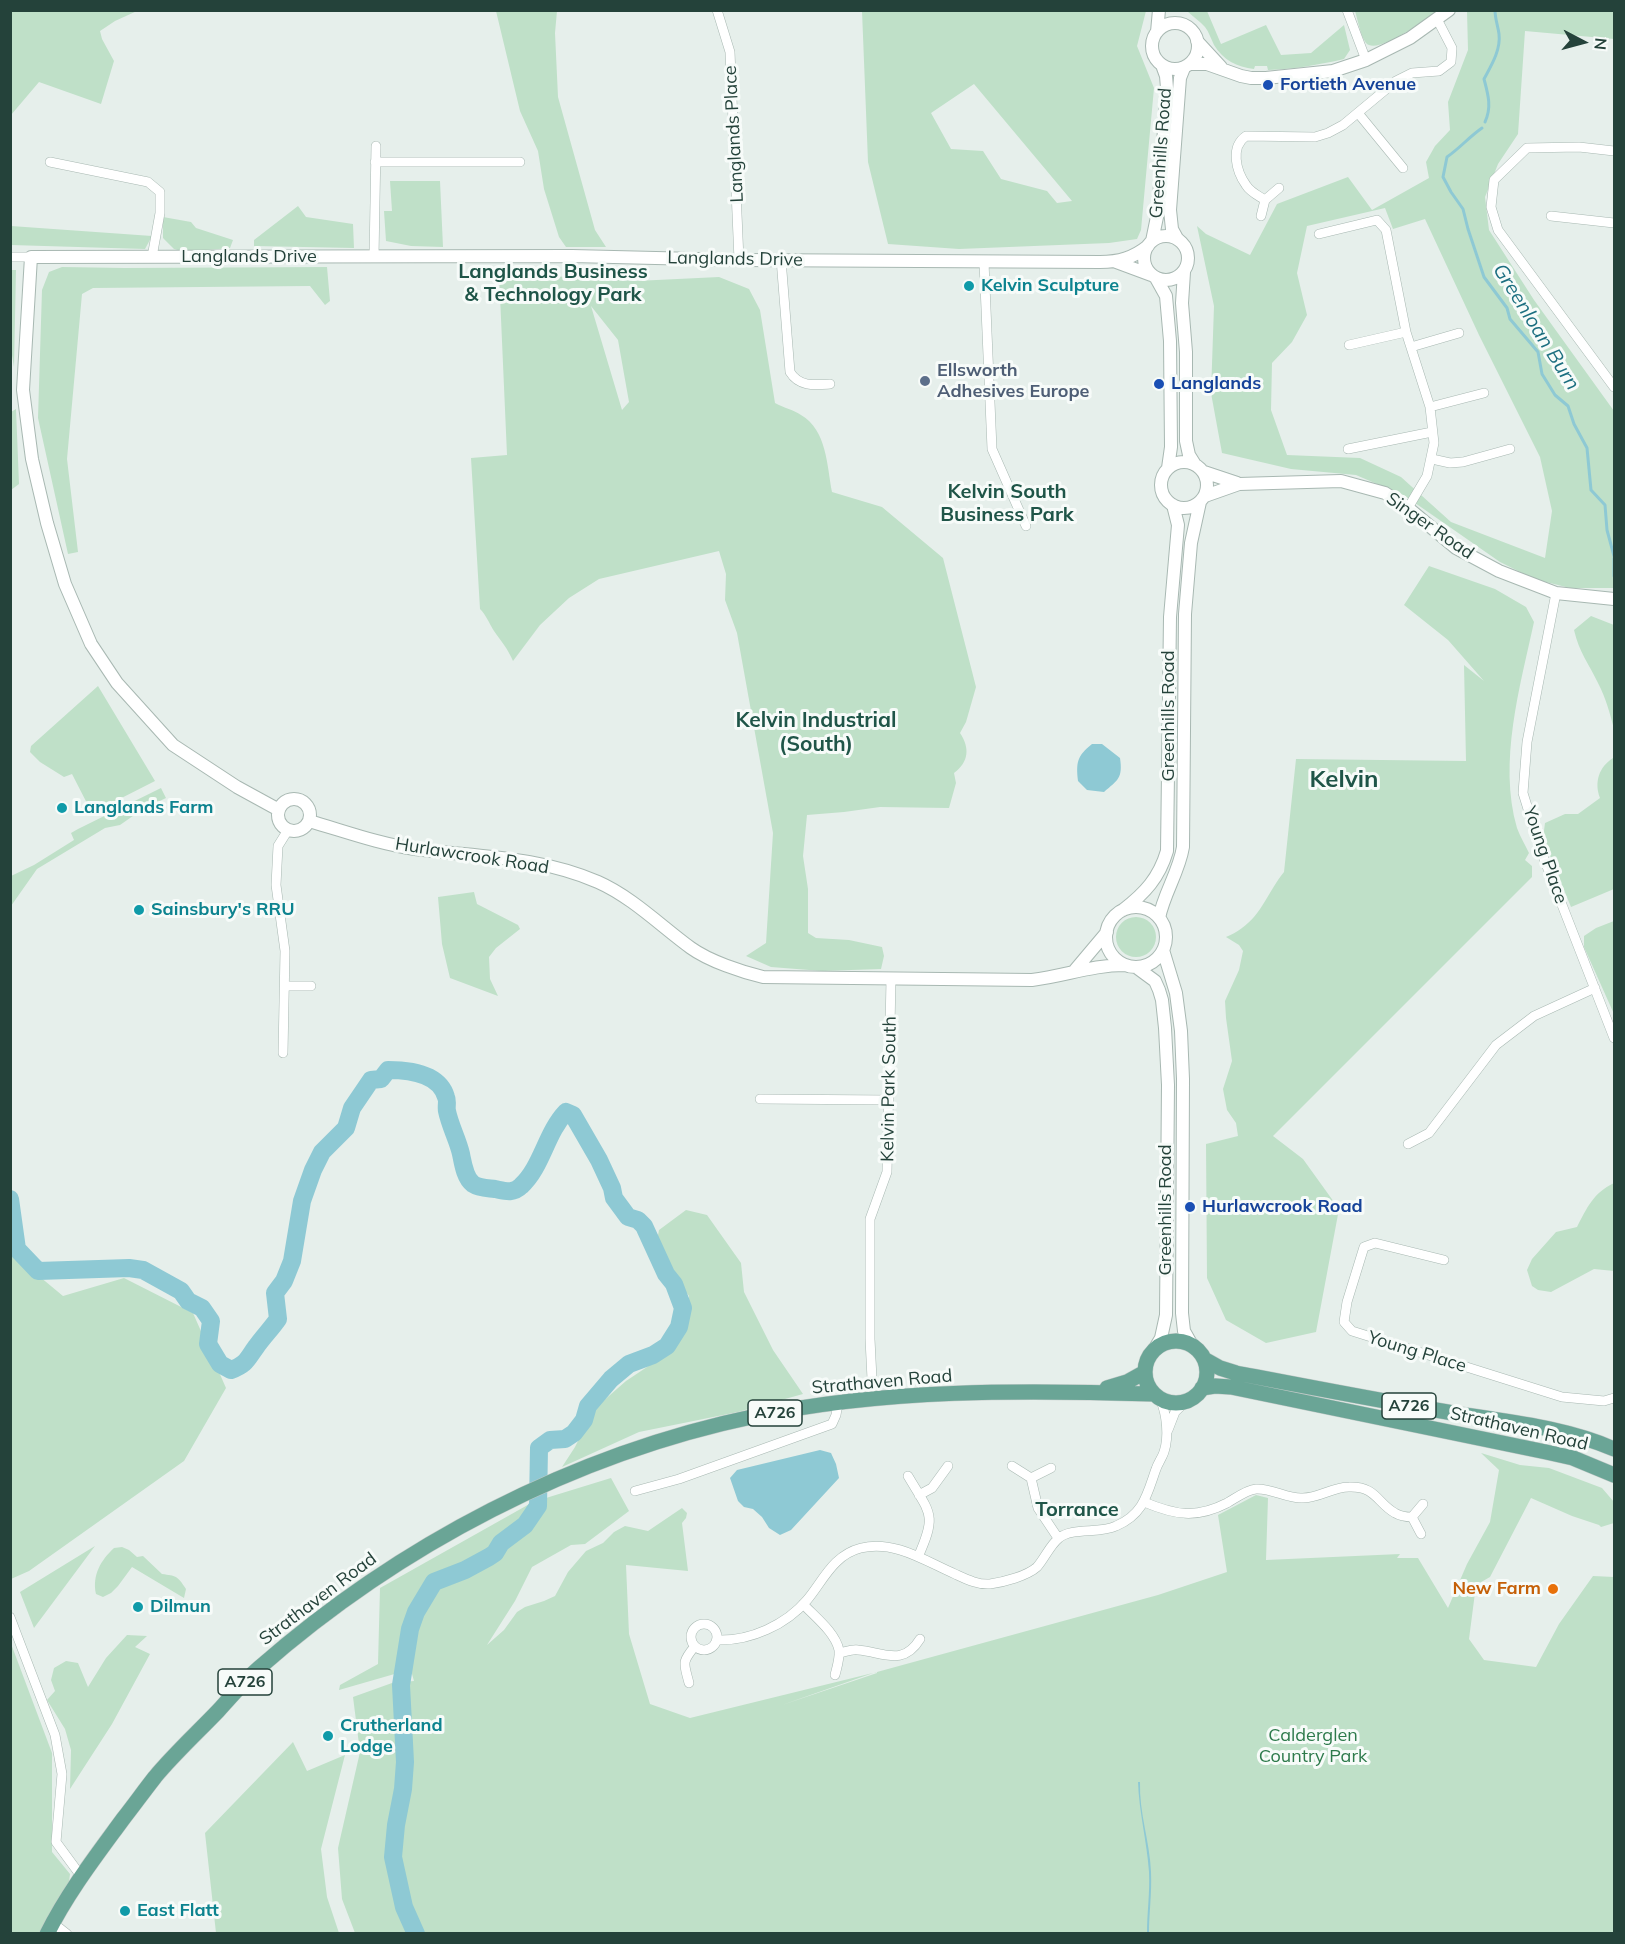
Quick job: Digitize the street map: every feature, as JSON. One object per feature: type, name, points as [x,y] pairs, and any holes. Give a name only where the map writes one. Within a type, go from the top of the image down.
[{"type":"main road","points":[[1157,1396],[1148,1384],[1145,1372],[1152,1353],[1171,1342],[1182,1342],[1192,1347]]},
{"type":"main road","name":"A726","points":[[1192,1347],[1204,1359]]},
{"type":"main road","points":[[1185,1402],[1202,1388],[1207,1371],[1204,1359]]},
{"type":"main road","name":"Strathaven Road","points":[[1204,1359],[1220,1368],[1236,1373],[1558,1432],[1614,1449]]},
{"type":"main road","name":"Strathaven Road","points":[[1086,1392],[1127,1382],[1145,1372]]},
{"type":"main road","name":"Strathaven Road","points":[[1202,1388],[1231,1387],[1546,1452],[1573,1458],[1614,1475]]},
{"type":"main road","name":"Strathaven Road","points":[[50,1928],[81,1876],[155,1776],[257,1670],[371,1581],[509,1500],[582,1469],[668,1439],[756,1416],[838,1402],[915,1395],[1086,1392],[1157,1396]]},
{"type":"main road","name":"A726","points":[[1157,1396],[1177,1403],[1185,1402]]},
{"type":"street","name":"Langlands Place","points":[[717,10],[730,52],[739,260]]},
{"type":"street","points":[[1159,10],[1157,32],[1152,46],[1153,54],[1162,65],[1169,69],[1207,64],[1241,76],[1266,78],[1333,71],[1366,60],[1410,38],[1449,10]]},
{"type":"street","points":[[1174,10],[1192,31],[1197,41],[1222,68]]},
{"type":"street","points":[[1347,10],[1353,31],[1366,60]]},
{"type":"street","points":[[1265,200],[1251,191],[1238,170],[1235,152],[1242,139],[1246,136],[1315,137],[1328,133],[1396,81],[1412,73],[1439,71],[1451,62],[1452,48],[1437,20]]},
{"type":"street","points":[[1157,32],[1167,24],[1187,26]]},
{"type":"street","points":[[1187,66],[1197,53],[1197,41]]},
{"type":"street","name":"Greenhills Road","points":[[1150,244],[1158,212],[1167,88],[1162,65]]},
{"type":"street","name":"Greenhills Road","points":[[1178,240],[1173,229],[1170,210],[1180,78],[1187,66]]},
{"type":"street","points":[[1358,112],[1403,168]]},
{"type":"street","points":[[374,257],[376,146]]},
{"type":"street","points":[[1614,151],[1579,147],[1527,148],[1494,180],[1491,207],[1498,230],[1614,387]]},
{"type":"street","points":[[50,162],[148,182],[160,192],[160,213],[152,257]]},
{"type":"street","points":[[375,162],[520,162]]},
{"type":"street","points":[[1261,216],[1265,200],[1280,188]]},
{"type":"street","points":[[1551,216],[1614,223]]},
{"type":"street","points":[[1319,234],[1377,220],[1386,230],[1406,332],[1430,407],[1434,443],[1427,476],[1408,508]]},
{"type":"street","points":[[1165,236],[1178,240],[1187,251],[1189,258],[1184,272],[1182,303],[1186,352],[1186,441],[1189,455],[1204,472],[1208,484],[1202,499],[1187,508],[1168,502],[1162,491],[1162,478],[1168,468],[1171,436],[1170,341],[1166,296],[1154,276],[1147,270],[1144,259],[1150,244],[1165,236]]},
{"type":"street","name":"Langlands Drive","points":[[31,257],[572,256],[739,260],[1116,262],[1138,254],[1150,244]]},
{"type":"street","points":[[10,257],[31,257],[23,390],[32,459],[47,523],[65,584],[91,644],[117,683],[173,745],[237,788],[279,810]]},
{"type":"street","points":[[781,259],[790,372],[797,381],[802,383],[830,384]]},
{"type":"street","points":[[984,262],[992,449],[1026,526]]},
{"type":"street","name":"Langlands Drive","points":[[1116,262],[1154,276]]},
{"type":"street","points":[[1154,276],[1172,280],[1184,272]]},
{"type":"street","points":[[1349,345],[1406,332]]},
{"type":"street","points":[[1412,347],[1459,333]]},
{"type":"street","points":[[1430,407],[1484,393]]},
{"type":"street","points":[[1348,449],[1432,432]]},
{"type":"street","points":[[1432,459],[1450,463],[1463,462],[1510,449]]},
{"type":"street","points":[[1168,468],[1180,462],[1194,463]]},
{"type":"street","name":"Singer Road","points":[[1204,472],[1239,484],[1341,480],[1385,493],[1408,508],[1456,549],[1498,571],[1556,593],[1614,599]]},
{"type":"street","name":"Singer Road","points":[[1202,499],[1239,484]]},
{"type":"street","name":"Greenhills Road","points":[[1159,918],[1163,899],[1178,867],[1184,847],[1185,614],[1191,543],[1202,499]]},
{"type":"street","name":"Greenhills Road","points":[[1123,910],[1142,896],[1155,880],[1167,851],[1171,593],[1178,525],[1173,505]]},
{"type":"street","name":"Young Place","points":[[1556,593],[1527,742],[1523,793],[1541,851],[1614,1038]]},
{"type":"street","points":[[299,800],[309,811],[309,821],[298,831],[288,830],[281,824],[279,810],[285,802],[299,800]]},
{"type":"street","name":"Hurlawcrook Road","points":[[309,821],[412,848],[496,856],[530,862],[599,883],[643,910],[693,949],[744,972],[765,977],[1032,980],[1060,977],[1075,970],[1109,964],[1131,966]]},
{"type":"street","points":[[283,1053],[285,951],[276,885],[278,846],[288,830]]},
{"type":"street","points":[[1075,970],[1107,932],[1114,917],[1123,910],[1138,907],[1153,912],[1164,926],[1166,936],[1163,950],[1152,962],[1131,966],[1116,959],[1110,951],[1107,932]]},
{"type":"street","name":"Greenhills Road","points":[[1163,950],[1176,993],[1181,1031],[1183,1079],[1182,1313],[1184,1331],[1192,1347]]},
{"type":"street","name":"Greenhills Road","points":[[1131,966],[1155,981],[1162,1000],[1168,1085],[1166,1315],[1161,1338],[1152,1353]]},
{"type":"street","name":"Kelvin Park South","points":[[872,1378],[870,1219],[887,1172],[891,979]]},
{"type":"street","points":[[285,986],[311,986]]},
{"type":"street","points":[[1408,1144],[1429,1132],[1496,1045],[1533,1016],[1595,988]]},
{"type":"street","points":[[760,1099],[889,1100]]},
{"type":"street","name":"Young Place","points":[[1444,1260],[1375,1244],[1365,1247],[1347,1302],[1344,1322],[1352,1331],[1405,1349],[1562,1396],[1604,1401],[1614,1398]]},
{"type":"street","points":[[718,1640],[732,1640],[755,1634],[793,1614],[803,1605],[828,1570],[849,1552],[861,1548],[891,1546],[967,1579],[989,1584],[1011,1578],[1036,1567],[1058,1538],[1068,1533],[1118,1526],[1129,1519],[1144,1502],[1165,1450],[1165,1414],[1157,1396]]},
{"type":"street","points":[[635,1491],[679,1479],[832,1425],[838,1402]]},
{"type":"street","points":[[1166,1438],[1175,1412],[1185,1402]]},
{"type":"street","points":[[920,1495],[935,1484],[948,1466]]},
{"type":"street","points":[[1012,1466],[1031,1478],[1038,1508],[1058,1538]]},
{"type":"street","points":[[1031,1478],[1051,1468]]},
{"type":"street","points":[[908,1476],[930,1516],[930,1524],[918,1557]]},
{"type":"street","points":[[1144,1502],[1167,1512],[1186,1514],[1215,1508],[1254,1489],[1299,1498],[1353,1486],[1377,1495],[1394,1513],[1412,1517]]},
{"type":"street","points":[[1412,1517],[1423,1504]]},
{"type":"street","points":[[1412,1517],[1421,1534]]},
{"type":"street","points":[[803,1605],[830,1632],[839,1653],[835,1675]]},
{"type":"street","points":[[10,1617],[55,1735],[62,1774],[56,1842],[81,1876]]},
{"type":"street","points":[[701,1624],[708,1625],[713,1628],[718,1640],[713,1647],[698,1650],[692,1643],[692,1635],[696,1627],[701,1624]]},
{"type":"street","points":[[839,1653],[859,1650],[880,1655],[902,1655],[914,1648],[920,1639]]},
{"type":"street","points":[[689,1683],[685,1658],[695,1646]]},
{"type":"street","points":[[50,1928],[67,1934]]},
{"type":"green space","points":[[11,10],[137,11],[100,31],[114,61],[101,104],[39,82],[11,115]]},
{"type":"green space","points":[[496,11],[557,11],[555,33],[558,97],[595,230],[606,247],[566,247],[559,237],[544,189],[538,151],[520,111]]},
{"type":"green space","points":[[862,11],[1146,11],[1137,46],[1154,88],[1141,230],[1137,239],[1109,243],[959,249],[888,244],[868,162]],"holes":[[[974,84],[1072,201],[1057,203],[1047,191],[1001,179],[983,151],[951,149],[931,113]]]},
{"type":"green space","points":[[1187,11],[1207,11],[1221,44],[1266,25],[1281,55],[1311,53],[1344,25],[1350,50],[1344,59],[1316,65],[1268,70],[1267,66],[1248,68],[1231,62],[1222,55],[1205,27]]},
{"type":"green space","points":[[1355,11],[1437,11],[1402,35],[1380,45],[1372,46],[1364,40]]},
{"type":"green space","points":[[1467,11],[1614,11],[1614,39],[1525,31],[1518,134],[1498,164],[1485,197],[1489,230],[1534,300],[1614,411],[1614,588],[1570,588],[1534,579],[1500,562],[1405,496],[1356,475],[1291,469],[1222,453],[1211,393],[1214,306],[1197,226],[1206,234],[1250,255],[1277,204],[1348,177],[1372,210],[1429,178],[1426,162],[1435,146],[1450,130],[1448,102],[1468,50]],"holes":[[[1385,208],[1393,229],[1425,219],[1479,335],[1540,457],[1552,511],[1545,558],[1451,522],[1401,477],[1360,458],[1287,455],[1271,410],[1272,363],[1292,342],[1307,315],[1297,273],[1307,226]]]},
{"type":"green space","points":[[390,181],[440,181],[443,247],[411,246],[386,241],[384,211],[392,211]]},
{"type":"green space","points":[[298,206],[306,217],[353,224],[354,248],[254,246],[254,240]]},
{"type":"green space","points":[[163,217],[191,222],[196,228],[233,240],[230,248],[185,252],[174,249],[163,238]]},
{"type":"green space","points":[[11,226],[152,236],[145,249],[11,245]]},
{"type":"green space","points":[[62,267],[327,267],[330,301],[325,305],[310,286],[93,288],[82,294],[67,459],[78,552],[68,554],[38,418],[42,290],[49,272]]},
{"type":"green space","points":[[11,270],[16,270],[14,367],[10,343]]},
{"type":"green space","points":[[499,273],[636,281],[719,277],[749,289],[760,310],[775,403],[801,415],[816,430],[827,460],[832,492],[882,507],[943,558],[976,687],[966,722],[960,733],[965,744],[966,755],[963,764],[954,773],[956,783],[949,808],[880,807],[807,815],[803,856],[808,889],[808,933],[816,938],[849,940],[882,947],[884,956],[881,969],[822,971],[771,967],[746,956],[766,943],[773,833],[737,633],[725,600],[726,574],[719,551],[599,579],[569,598],[540,625],[513,661],[480,609],[471,458],[507,455]],"holes":[[[591,306],[618,340],[629,402],[622,410]]]},
{"type":"green space","points":[[16,409],[19,484],[11,490],[11,412]]},
{"type":"green space","points":[[1429,566],[1495,589],[1526,607],[1534,622],[1517,698],[1510,751],[1512,803],[1517,828],[1529,853],[1525,860],[1532,866],[1532,877],[1273,1136],[1303,1159],[1339,1209],[1316,1332],[1266,1343],[1226,1320],[1207,1278],[1206,1144],[1238,1136],[1236,1123],[1227,1110],[1223,1089],[1232,1061],[1225,1001],[1239,970],[1243,951],[1239,945],[1226,937],[1255,916],[1284,872],[1296,759],[1466,761],[1464,665],[1484,681],[1448,640],[1404,605]]},
{"type":"green space","points":[[1591,616],[1614,625],[1614,729],[1608,706],[1581,651],[1574,630]]},
{"type":"green space","points":[[98,686],[155,781],[92,813],[72,774],[64,777],[40,762],[30,752],[31,746]]},
{"type":"green space","points":[[1614,751],[1614,889],[1571,907],[1543,838],[1545,823],[1565,814],[1578,814],[1600,798],[1599,775],[1604,766],[1613,758]]},
{"type":"green space","points":[[161,788],[166,798],[143,809],[120,825],[105,828],[37,869],[11,906],[11,876],[34,865],[74,840],[71,833]]},
{"type":"green space","points":[[474,892],[477,904],[518,925],[520,929],[496,948],[489,957],[490,979],[498,996],[450,978],[442,944],[438,897]]},
{"type":"green space","points":[[1136,917],[1144,918],[1150,923],[1155,929],[1155,945],[1150,951],[1144,956],[1136,957],[1128,956],[1122,951],[1117,945],[1116,937],[1117,929],[1122,923],[1128,918]]},
{"type":"green space","points":[[1614,921],[1614,1014],[1584,947],[1584,936]]},
{"type":"green space","points":[[1614,1183],[1614,1271],[1594,1269],[1551,1292],[1538,1290],[1532,1286],[1527,1270],[1532,1259],[1556,1232],[1577,1227],[1596,1196]]},
{"type":"green space","points":[[686,1210],[707,1215],[741,1263],[744,1292],[773,1350],[803,1394],[738,1412],[639,1432],[562,1467],[594,1409],[626,1381],[653,1363],[685,1326],[689,1296],[655,1251],[659,1230]]},
{"type":"green space","points":[[10,1252],[63,1296],[124,1278],[193,1313],[226,1388],[184,1461],[29,1571],[11,1579]]},
{"type":"green space","name":"Calderglen Country Park","points":[[1481,1453],[1520,1465],[1549,1468],[1602,1488],[1614,1502],[1614,1523],[1601,1527],[1531,1498],[1490,1577],[1476,1585],[1469,1639],[1484,1660],[1536,1667],[1559,1624],[1593,1576],[1614,1577],[1614,1933],[355,1933],[342,1899],[338,1848],[360,1752],[353,1697],[392,1683],[414,1681],[410,1667],[407,1666],[410,1629],[416,1612],[434,1582],[465,1570],[507,1546],[530,1506],[507,1533],[484,1554],[430,1578],[407,1625],[398,1673],[339,1690],[340,1685],[378,1664],[380,1588],[533,1502],[611,1478],[629,1511],[585,1544],[571,1545],[532,1567],[515,1601],[487,1645],[504,1630],[517,1612],[555,1596],[568,1572],[586,1551],[603,1543],[614,1532],[625,1526],[648,1531],[682,1508],[687,1513],[682,1523],[688,1571],[626,1565],[629,1634],[650,1704],[690,1718],[874,1673],[782,1705],[877,1672],[1158,1595],[1227,1572],[1218,1515],[1256,1495],[1268,1498],[1266,1560],[1400,1554],[1397,1558],[1418,1558],[1448,1608],[1467,1564],[1490,1522],[1499,1470]]},
{"type":"green space","points":[[95,1546],[34,1628],[20,1592]]},
{"type":"green space","points":[[122,1547],[137,1557],[143,1556],[162,1574],[178,1579],[186,1589],[184,1598],[132,1567],[111,1593],[103,1597],[96,1594],[95,1580],[102,1563],[114,1548]]},
{"type":"green space","points":[[127,1635],[147,1636],[135,1647],[150,1654],[112,1724],[70,1789],[71,1750],[65,1729],[47,1700],[55,1691],[51,1680],[54,1668],[66,1661],[78,1663],[88,1687],[106,1658]]},
{"type":"green space","points":[[10,1641],[52,1753],[52,1852],[70,1874],[69,1882],[41,1933],[11,1933]]},
{"type":"green space","points":[[293,1742],[307,1771],[345,1755],[321,1849],[327,1897],[339,1933],[216,1933],[205,1833]]},
{"type":"water","points":[[1092,744],[1102,744],[1120,758],[1120,774],[1104,792],[1087,790],[1078,781],[1079,760],[1083,752]]},
{"type":"water","points":[[820,1450],[831,1453],[839,1478],[791,1530],[780,1535],[769,1528],[753,1509],[744,1507],[738,1501],[730,1478],[737,1470]]},
{"type":"water","points":[[1138,1782],[1140,1782],[1141,1805],[1150,1861],[1149,1933],[1147,1933],[1149,1872]]},
{"type":"waterway","name":"Greenloan Burn","points":[[1485,122],[1489,106],[1484,79],[1495,58],[1499,40],[1495,10]]},
{"type":"waterway","name":"Greenloan Burn","points":[[1482,128],[1447,157],[1443,177],[1463,209],[1484,277],[1507,308],[1510,319],[1538,352],[1542,374],[1555,395],[1568,406],[1574,424],[1587,448],[1591,490],[1605,505],[1607,530],[1614,556]]},
{"type":"waterway","name":"Greenloan Burn","points":[[1614,558],[1614,576]]},
{"type":"waterway","points":[[10,1199],[17,1249],[38,1271],[129,1268],[143,1270],[181,1291],[188,1301],[202,1308],[211,1321],[208,1344],[220,1364],[231,1370],[246,1361],[278,1319],[275,1293],[284,1281],[292,1261],[302,1201],[322,1152],[346,1128],[352,1108],[371,1080],[381,1079],[388,1070],[422,1074],[442,1089],[447,1099],[448,1117],[460,1149],[466,1175],[473,1184],[481,1187],[509,1191],[518,1189],[534,1169],[559,1120],[566,1112],[573,1115],[599,1160],[612,1188],[614,1198],[628,1217],[638,1220],[644,1226],[666,1274],[674,1284],[683,1308],[679,1327],[667,1346],[653,1355],[629,1364],[611,1379],[588,1406],[584,1420],[574,1433],[565,1439],[550,1440],[539,1448],[538,1506],[525,1525],[501,1543],[495,1553],[489,1557],[465,1570],[434,1582],[416,1612],[410,1629],[401,1685],[405,1762],[403,1789],[393,1857],[404,1907],[416,1934]]},
{"type":"place","name":"Fortieth Avenue","points":[[1268,85]]},
{"type":"place","name":"Kelvin Sculpture","points":[[969,286]]},
{"type":"place","name":"Ellsworth Adhesives Europe","points":[[925,381]]},
{"type":"place","name":"Langlands","points":[[1159,384]]},
{"type":"place","name":"Langlands Farm","points":[[62,808]]},
{"type":"place","name":"Sainsbury's RRU","points":[[139,910]]},
{"type":"place","name":"Hurlawcrook Road","points":[[1190,1207]]},
{"type":"place","name":"New Farm","points":[[1553,1589]]},
{"type":"place","name":"Dilmun","points":[[138,1607]]},
{"type":"place","name":"Crutherland Lodge","points":[[328,1736]]},
{"type":"place","name":"East Flatt","points":[[125,1911]]},
{"type":"district","name":"Langlands Business & Technology Park","points":[[553,284]]},
{"type":"district","name":"Kelvin South Business Park","points":[[1007,504]]},
{"type":"district","name":"Kelvin Industrial (South)","points":[[816,733]]},
{"type":"district","name":"Kelvin","points":[[1344,780]]},
{"type":"district","name":"Torrance","points":[[1077,1510]]}]
